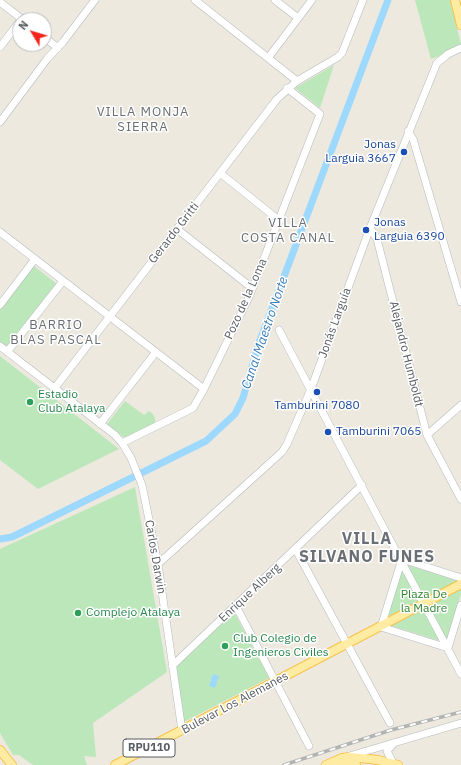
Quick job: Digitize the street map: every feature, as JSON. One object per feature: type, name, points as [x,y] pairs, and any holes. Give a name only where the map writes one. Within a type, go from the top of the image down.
[{"type":"main road","points":[[455,0],[461,25]]},
{"type":"main road","name":"Bulevar Los Alemanes","points":[[115,765],[122,763],[461,584]]},
{"type":"main road","points":[[0,750],[12,765]]},
{"type":"main road","points":[[326,765],[342,758],[393,764]]},
{"type":"main road","points":[[377,765],[393,764]]},
{"type":"main road","points":[[334,765],[356,765]]},
{"type":"street","points":[[0,122],[47,59],[58,48],[95,0]]},
{"type":"street","points":[[195,0],[297,80]]},
{"type":"street","points":[[275,0],[298,18]]},
{"type":"street","points":[[268,58],[312,0]]},
{"type":"street","name":"Gerardo Gritti","points":[[54,389],[220,172],[287,88],[297,80],[338,57],[342,53],[362,0]]},
{"type":"street","points":[[0,2],[12,12]]},
{"type":"street","points":[[0,47],[12,32]]},
{"type":"street","points":[[52,43],[58,48]]},
{"type":"street","name":"Jonás Larguía","points":[[158,564],[282,452],[287,444],[310,389],[370,228],[437,63],[448,54],[461,48]]},
{"type":"street","name":"Pozo de la Loma","points":[[122,443],[187,412],[197,402],[252,288],[280,221],[320,114],[287,88]]},
{"type":"street","points":[[408,132],[413,139],[461,302]]},
{"type":"street","points":[[220,172],[280,221]]},
{"type":"street","points":[[177,228],[252,288]]},
{"type":"street","name":"Alejandro Humboldt","points":[[370,228],[377,239],[427,435],[461,499]]},
{"type":"street","points":[[0,232],[204,389]]},
{"type":"street","points":[[0,305],[35,259]]},
{"type":"street","points":[[7,352],[63,280]]},
{"type":"street","points":[[279,330],[402,559],[461,674]]},
{"type":"street","points":[[0,346],[122,443]]},
{"type":"street","points":[[100,424],[156,352]]},
{"type":"street","points":[[427,435],[461,405]]},
{"type":"street","name":"Carlos Darwin","points":[[122,443],[131,458],[140,479],[158,564],[182,731]]},
{"type":"street","name":"Enrique Alberg","points":[[172,666],[362,486]]},
{"type":"street","points":[[296,550],[348,643],[390,723]]},
{"type":"street","points":[[402,559],[461,578]]},
{"type":"street","points":[[402,559],[381,627],[448,648]]},
{"type":"street","points":[[448,648],[461,605]]},
{"type":"street","points":[[236,606],[309,746]]},
{"type":"street","points":[[342,758],[461,722]]},
{"type":"street","points":[[393,764],[387,751],[394,743]]},
{"type":"green space","points":[[415,0],[450,0],[461,44],[431,59]]},
{"type":"green space","points":[[334,65],[320,108],[295,88]]},
{"type":"green space","points":[[34,266],[57,284],[7,349],[0,344],[0,310]]},
{"type":"green space","name":"Estadio Club Atalaya","points":[[0,356],[119,449],[38,489],[0,460]]},
{"type":"green space","points":[[125,401],[144,415],[149,411],[152,413],[155,418],[155,424],[125,438],[107,424]]},
{"type":"green space","name":"Complejo Atalaya","points":[[135,487],[167,672],[93,723],[96,757],[84,756],[87,765],[33,765],[19,755],[13,755],[0,733],[0,549]]},
{"type":"green space","name":"Plaza De la Madre","points":[[403,564],[461,581],[461,594],[447,643],[385,624]]},
{"type":"green space","name":"Club Colegio de Ingenieros Civiles","points":[[234,612],[269,678],[184,722],[175,667]]},
{"type":"water","points":[[213,674],[219,676],[215,688],[209,686]]},
{"type":"waterway","name":"Canal Maestro Norte","points":[[0,539],[12,537],[206,441],[235,414],[243,398],[259,343],[388,0]]},
{"type":"railway","points":[[284,765],[391,730],[461,712]]},
{"type":"place","name":"Jonas Larguia 3667","points":[[404,152]]},
{"type":"place","name":"Jonas Larguia 6390","points":[[366,230]]},
{"type":"place","name":"Tamburini 7080","points":[[317,392]]},
{"type":"place","name":"Estadio Club Atalaya","points":[[30,402]]},
{"type":"place","name":"Tamburini 7065","points":[[328,432]]},
{"type":"place","name":"Complejo Atalaya","points":[[78,613]]},
{"type":"place","name":"Club Colegio de Ingenieros Civiles","points":[[225,646]]},
{"type":"district","name":"VILLA MONJA SIERRA","points":[[143,120]]},
{"type":"district","name":"VILLA COSTA CANAL","points":[[288,230]]},
{"type":"district","name":"BARRIO BLAS PASCAL","points":[[56,332]]},
{"type":"district","name":"VILLA SILVANO FUNES","points":[[367,548]]}]
